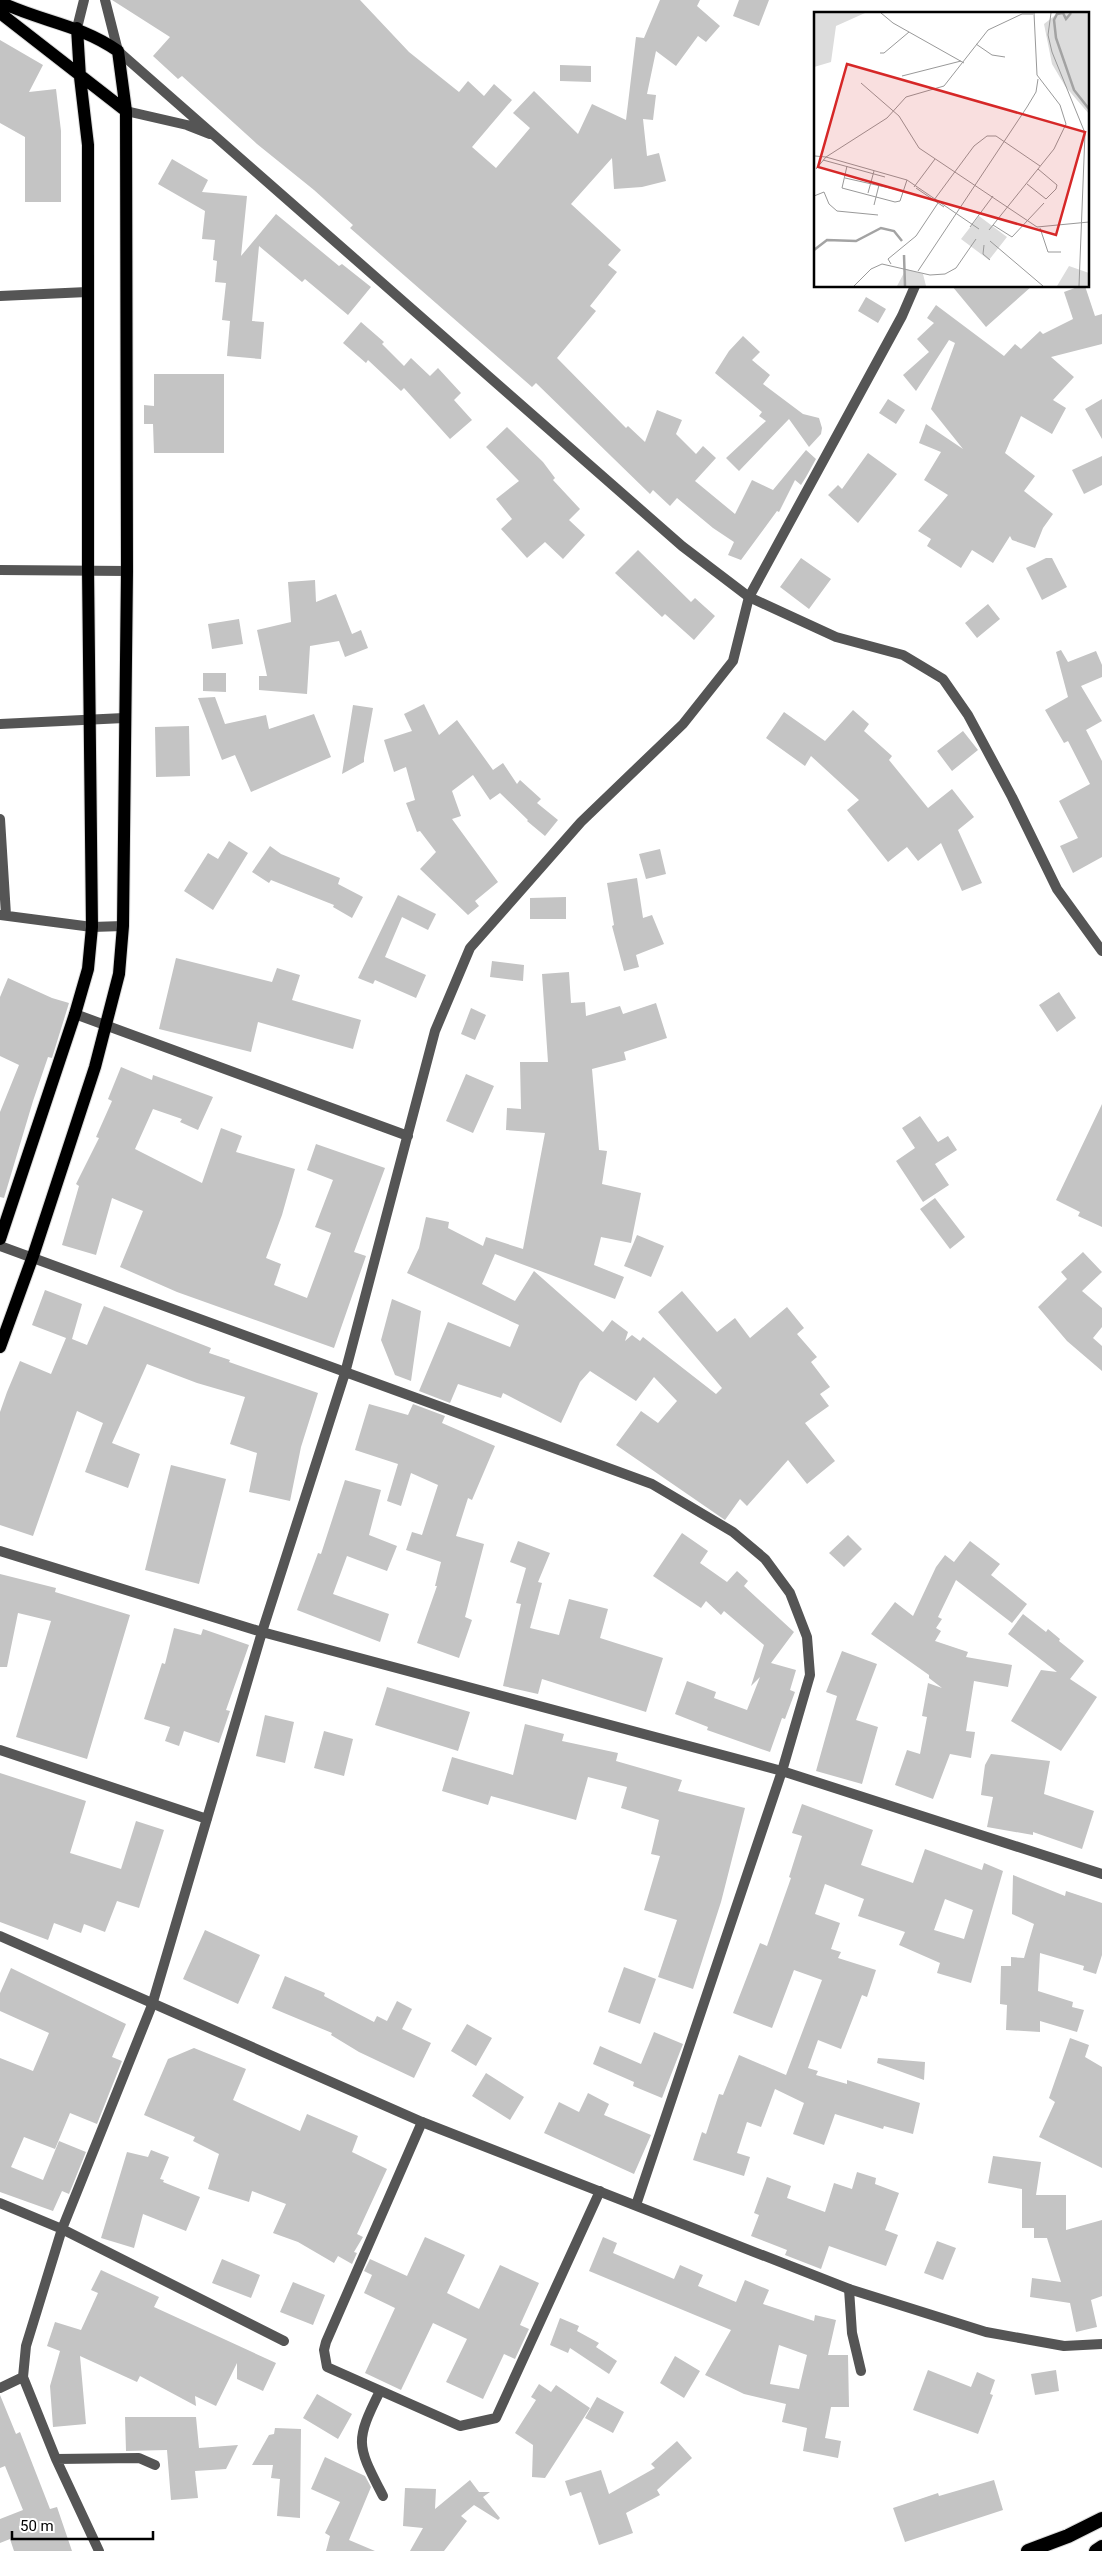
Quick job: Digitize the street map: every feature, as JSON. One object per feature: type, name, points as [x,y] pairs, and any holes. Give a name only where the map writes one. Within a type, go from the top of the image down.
[{"type":"highway","points":[[1028,2551],[1068,2536],[1102,2519]]},
{"type":"highway","points":[[1096,2551],[1102,2548]]},
{"type":"main road","points":[[0,2],[23,14],[77,28],[98,37],[118,51],[126,111],[127,571],[123,926],[118,974],[92,1076],[33,1256],[0,1347]]},
{"type":"main road","points":[[0,13],[126,111]]},
{"type":"main road","points":[[0,1239],[75,1014],[88,969],[92,927],[92,720],[88,569],[88,145],[80,76],[77,28]]},
{"type":"street","points":[[77,28],[84,0]]},
{"type":"street","points":[[105,0],[118,51],[682,546],[749,598],[836,637],[903,655],[944,679],[968,715],[1008,788],[1057,889],[1102,951]]},
{"type":"street","points":[[126,111],[187,125],[213,135]]},
{"type":"street","points":[[99,2551],[56,2459],[24,2377],[26,2346],[62,2229],[152,2005],[262,1632],[345,1374],[435,1031],[470,948],[581,822],[683,724],[733,661],[749,598],[902,316],[914,288]]},
{"type":"street","points":[[0,296],[87,292]]},
{"type":"street","points":[[0,570],[88,569],[127,571]]},
{"type":"street","points":[[0,724],[124,718]]},
{"type":"street","points":[[0,819],[3,915],[92,927],[123,926]]},
{"type":"street","points":[[75,1014],[106,1027],[408,1136]]},
{"type":"street","points":[[0,1246],[33,1256],[345,1374],[652,1484],[733,1532],[765,1559],[790,1593],[807,1637],[810,1675],[782,1771],[636,2206]]},
{"type":"street","points":[[0,1551],[262,1632],[782,1771],[1102,1874]]},
{"type":"street","points":[[0,1750],[207,1819]]},
{"type":"street","points":[[0,1936],[152,2005],[422,2122],[849,2289],[986,2332],[1064,2346],[1102,2344]]},
{"type":"street","points":[[422,2122],[326,2342],[324,2350],[326,2367],[460,2426],[496,2418],[600,2191]]},
{"type":"street","points":[[0,2203],[62,2229],[284,2340]]},
{"type":"street","points":[[849,2289],[852,2334],[861,2370]]},
{"type":"street","points":[[0,2388],[24,2377]]},
{"type":"street","points":[[380,2391],[364,2422],[361,2449],[383,2496]]},
{"type":"street","points":[[56,2459],[139,2458],[155,2465]]},
{"type":"building","points":[[112,0],[360,0],[409,52],[459,92],[468,81],[484,96],[494,84],[512,100],[472,147],[496,168],[530,128],[513,113],[534,91],[578,134],[592,104],[626,120],[636,37],[644,38],[660,0],[700,0],[697,6],[720,26],[706,42],[698,36],[676,66],[656,51],[647,94],[656,95],[653,120],[643,119],[647,156],[659,153],[666,181],[642,187],[614,189],[612,158],[571,204],[621,250],[608,265],[617,272],[590,306],[596,311],[557,358],[626,428],[628,426],[645,442],[657,410],[682,420],[676,434],[696,454],[703,446],[716,458],[695,481],[735,514],[752,480],[773,490],[806,450],[816,459],[801,485],[795,480],[779,512],[777,511],[741,560],[728,555],[734,542],[713,528],[677,498],[670,506],[653,490],[650,494],[536,383],[532,387],[350,228],[353,225],[314,190],[257,144],[182,76],[178,79],[153,56],[170,37]]},
{"type":"building","points":[[739,0],[769,0],[759,26],[733,16]]},
{"type":"building","points":[[0,40],[43,65],[29,92],[56,89],[61,131],[61,202],[25,202],[25,137],[0,123]]},
{"type":"building","points":[[560,65],[591,66],[591,82],[560,81]]},
{"type":"building","points":[[172,159],[208,180],[202,192],[247,196],[241,256],[276,214],[339,266],[342,264],[371,287],[348,315],[305,279],[302,282],[259,246],[252,321],[264,322],[261,359],[227,356],[230,321],[222,320],[226,283],[215,282],[217,261],[213,260],[215,240],[202,239],[205,211],[158,184]]},
{"type":"building","points":[[954,288],[1030,288],[986,327]]},
{"type":"building","points":[[1075,288],[1086,288],[1095,316],[1102,314],[1102,344],[1051,357],[1074,377],[1053,400],[1066,408],[1052,434],[1021,416],[1005,453],[1035,476],[1024,491],[1053,514],[1043,528],[1035,548],[1012,540],[1010,536],[993,563],[972,550],[961,568],[927,546],[931,539],[918,531],[948,495],[924,480],[941,452],[919,443],[926,424],[963,449],[931,409],[955,343],[949,340],[916,391],[903,375],[929,352],[917,339],[934,323],[927,318],[936,305],[1004,356],[1015,344],[1021,349],[1040,331],[1043,334],[1073,319],[1064,292]]},
{"type":"building","points":[[866,297],[886,309],[878,323],[858,311]]},
{"type":"building","points":[[361,322],[384,342],[382,344],[404,366],[411,358],[430,376],[438,368],[461,393],[454,400],[472,420],[450,439],[404,388],[401,391],[368,360],[366,363],[343,343]]},
{"type":"building","points":[[743,336],[760,352],[752,360],[770,375],[763,384],[803,414],[819,418],[822,428],[821,434],[809,447],[789,419],[739,471],[726,458],[766,421],[759,416],[762,412],[715,373],[729,351]]},
{"type":"building","points":[[154,374],[224,374],[224,453],[154,453],[153,424],[144,424],[144,405],[154,406]]},
{"type":"building","points":[[888,399],[905,410],[896,424],[879,413]]},
{"type":"building","points":[[1102,399],[1102,439],[1085,409]]},
{"type":"building","points":[[507,427],[543,462],[555,478],[553,480],[580,509],[569,520],[585,535],[563,559],[545,542],[527,558],[501,529],[512,519],[496,499],[519,481],[486,447]]},
{"type":"building","points":[[868,453],[897,474],[858,523],[828,495],[838,485],[842,489]]},
{"type":"building","points":[[1102,456],[1102,485],[1084,494],[1072,470]]},
{"type":"building","points":[[638,550],[691,602],[695,598],[715,616],[694,640],[665,614],[662,617],[615,573]]},
{"type":"building","points":[[801,558],[831,579],[809,609],[780,587]]},
{"type":"building","points":[[1046,558],[1052,558],[1067,587],[1042,600],[1026,568]]},
{"type":"building","points":[[315,580],[316,602],[336,594],[352,634],[361,630],[368,648],[345,657],[339,641],[310,646],[307,694],[259,690],[259,676],[267,676],[257,630],[291,622],[288,582]]},
{"type":"building","points":[[988,604],[1000,619],[977,638],[965,623]]},
{"type":"building","points":[[239,619],[243,644],[212,649],[208,624]]},
{"type":"building","points":[[1061,650],[1068,662],[1096,651],[1102,665],[1102,677],[1081,686],[1102,721],[1086,730],[1102,761],[1102,857],[1073,873],[1060,846],[1078,838],[1059,801],[1090,784],[1068,741],[1064,743],[1045,710],[1068,697],[1056,652]]},
{"type":"building","points":[[203,673],[226,673],[226,692],[203,691]]},
{"type":"building","points":[[215,697],[225,724],[266,715],[269,729],[314,714],[331,757],[251,792],[235,755],[222,760],[198,698]]},
{"type":"building","points":[[424,704],[439,735],[457,720],[493,770],[503,763],[517,784],[520,780],[541,799],[537,803],[558,820],[545,836],[527,821],[500,793],[490,800],[473,775],[452,791],[461,816],[452,819],[498,882],[475,901],[479,906],[468,915],[420,869],[436,852],[420,831],[417,832],[406,803],[415,800],[406,767],[394,772],[384,740],[412,731],[404,714]]},
{"type":"building","points":[[353,705],[373,708],[364,762],[342,774]]},
{"type":"building","points":[[853,710],[869,724],[864,731],[892,756],[889,760],[928,808],[952,789],[974,817],[958,830],[982,883],[962,891],[941,843],[918,861],[907,847],[888,862],[847,810],[859,800],[811,756],[805,766],[766,738],[784,712],[825,741]]},
{"type":"building","points":[[189,726],[190,776],[156,777],[155,727]]},
{"type":"building","points":[[963,731],[978,750],[952,771],[937,751]]},
{"type":"building","points":[[229,841],[248,853],[213,910],[184,891],[208,853],[218,859]]},
{"type":"building","points":[[270,846],[281,854],[340,878],[338,884],[363,897],[352,918],[333,907],[334,905],[271,880],[269,883],[252,872]]},
{"type":"building","points":[[660,849],[666,874],[646,879],[639,854]]},
{"type":"building","points":[[637,878],[643,918],[652,915],[664,944],[636,955],[639,967],[624,971],[612,926],[614,925],[607,883]]},
{"type":"building","points":[[398,895],[436,914],[428,930],[402,917],[385,957],[426,975],[416,998],[375,980],[373,984],[358,978]]},
{"type":"building","points":[[566,897],[566,919],[530,919],[530,898]]},
{"type":"building","points":[[176,958],[272,982],[277,968],[300,975],[292,1000],[361,1020],[353,1049],[258,1022],[251,1052],[159,1029]]},
{"type":"building","points":[[492,961],[524,965],[523,981],[490,977]]},
{"type":"building","points":[[569,972],[571,1003],[585,1002],[586,1016],[620,1006],[623,1014],[656,1003],[667,1038],[624,1052],[626,1060],[592,1069],[599,1150],[607,1151],[602,1184],[641,1193],[631,1243],[601,1237],[594,1265],[624,1277],[615,1299],[495,1254],[482,1284],[515,1301],[534,1271],[603,1332],[612,1320],[628,1332],[625,1341],[632,1335],[640,1341],[643,1337],[716,1394],[722,1388],[658,1312],[682,1291],[717,1332],[735,1318],[750,1338],[787,1307],[804,1328],[797,1334],[817,1357],[811,1362],[830,1387],[820,1394],[829,1406],[805,1423],[835,1461],[807,1484],[788,1460],[747,1506],[740,1499],[725,1520],[616,1445],[641,1411],[658,1423],[677,1401],[654,1377],[636,1401],[590,1371],[580,1382],[561,1423],[503,1393],[501,1398],[458,1384],[450,1403],[419,1391],[448,1322],[510,1347],[519,1325],[407,1273],[419,1248],[426,1217],[449,1222],[448,1228],[483,1246],[486,1237],[523,1249],[545,1133],[506,1130],[507,1108],[521,1109],[520,1062],[548,1062],[542,974]]},
{"type":"building","points":[[8,978],[52,998],[69,1003],[52,1058],[48,1057],[33,1101],[4,1198],[0,1197],[0,1112],[19,1065],[0,1056],[0,997]]},
{"type":"building","points":[[1059,992],[1076,1018],[1057,1032],[1039,1005]]},
{"type":"building","points":[[471,1008],[486,1015],[475,1040],[461,1034]]},
{"type":"building","points":[[121,1067],[152,1080],[153,1075],[213,1097],[198,1130],[180,1122],[182,1119],[153,1109],[135,1149],[202,1183],[221,1128],[242,1136],[236,1152],[295,1169],[282,1215],[266,1258],[281,1264],[274,1285],[307,1298],[331,1233],[315,1227],[333,1180],[307,1170],[316,1144],[385,1168],[354,1252],[366,1256],[334,1348],[177,1292],[120,1267],[143,1211],[112,1198],[96,1255],[62,1245],[79,1186],[76,1184],[99,1138],[96,1137],[112,1101],[108,1099]]},
{"type":"building","points":[[466,1074],[494,1086],[473,1133],[446,1121]]},
{"type":"building","points":[[1102,1104],[1102,1227],[1078,1216],[1080,1212],[1056,1200]]},
{"type":"building","points":[[920,1116],[938,1142],[948,1136],[957,1150],[935,1164],[949,1185],[923,1202],[896,1161],[915,1148],[902,1128]]},
{"type":"building","points":[[935,1198],[965,1237],[950,1249],[920,1209]]},
{"type":"building","points":[[637,1235],[664,1246],[651,1277],[624,1266]]},
{"type":"building","points":[[1083,1252],[1102,1272],[1082,1291],[1102,1308],[1102,1327],[1093,1338],[1102,1346],[1102,1371],[1067,1341],[1038,1307],[1067,1279],[1061,1272]]},
{"type":"building","points":[[45,1290],[82,1304],[72,1339],[87,1345],[104,1306],[211,1348],[209,1353],[230,1360],[229,1362],[318,1393],[301,1447],[290,1501],[249,1492],[257,1453],[230,1444],[245,1397],[197,1383],[147,1364],[112,1443],[140,1454],[128,1488],[85,1472],[103,1423],[77,1411],[33,1536],[0,1525],[0,1412],[7,1392],[20,1361],[51,1374],[66,1338],[32,1325]]},
{"type":"building","points":[[392,1299],[421,1311],[411,1381],[395,1375],[381,1340]]},
{"type":"building","points":[[369,1404],[408,1415],[413,1404],[445,1416],[442,1423],[495,1446],[472,1500],[468,1498],[456,1536],[484,1544],[465,1617],[472,1620],[459,1658],[417,1643],[437,1586],[435,1586],[441,1562],[406,1550],[412,1532],[422,1535],[438,1485],[411,1473],[401,1506],[387,1501],[398,1464],[355,1450]]},
{"type":"building","points":[[171,1465],[226,1479],[199,1584],[145,1570]]},
{"type":"building","points":[[345,1480],[381,1490],[369,1535],[397,1546],[387,1571],[347,1556],[333,1594],[389,1614],[380,1642],[297,1610],[318,1553],[321,1554]]},
{"type":"building","points":[[682,1533],[708,1551],[700,1563],[727,1582],[737,1571],[748,1581],[744,1586],[794,1632],[771,1663],[796,1670],[790,1690],[795,1692],[785,1719],[782,1718],[770,1752],[707,1730],[708,1727],[675,1714],[687,1681],[716,1692],[714,1698],[747,1710],[760,1677],[751,1686],[764,1645],[724,1611],[721,1615],[706,1601],[701,1608],[653,1576]]},
{"type":"building","points":[[848,1535],[862,1549],[844,1567],[829,1553]]},
{"type":"building","points":[[518,1541],[550,1553],[538,1582],[542,1583],[530,1628],[559,1635],[569,1599],[608,1609],[600,1638],[663,1658],[646,1712],[542,1679],[538,1694],[503,1686],[521,1604],[516,1603],[526,1568],[510,1562]]},
{"type":"building","points":[[970,1541],[1000,1564],[991,1575],[1027,1604],[1012,1623],[956,1580],[938,1617],[942,1619],[936,1628],[941,1631],[935,1641],[968,1652],[966,1657],[1012,1665],[1008,1687],[974,1681],[966,1731],[975,1732],[971,1758],[950,1754],[933,1799],[895,1785],[907,1750],[920,1754],[927,1717],[922,1716],[928,1683],[942,1688],[929,1678],[929,1675],[871,1634],[895,1602],[913,1616],[936,1567],[945,1555],[954,1562]]},
{"type":"building","points":[[0,1574],[56,1588],[55,1592],[130,1615],[87,1759],[16,1737],[51,1621],[18,1613],[7,1667],[0,1667]]},
{"type":"building","points":[[1023,1614],[1046,1632],[1048,1629],[1060,1639],[1059,1641],[1084,1661],[1070,1679],[1097,1697],[1061,1751],[1011,1721],[1041,1670],[1057,1672],[1008,1634]]},
{"type":"building","points":[[174,1628],[201,1635],[203,1629],[249,1645],[226,1710],[230,1711],[219,1743],[184,1731],[179,1746],[165,1741],[170,1727],[144,1719],[162,1663],[165,1664]]},
{"type":"building","points":[[842,1651],[877,1664],[856,1720],[878,1727],[862,1784],[816,1771],[837,1696],[826,1692]]},
{"type":"building","points":[[387,1687],[470,1712],[458,1751],[375,1725]]},
{"type":"building","points":[[265,1715],[294,1722],[285,1763],[256,1756]]},
{"type":"building","points":[[525,1724],[564,1734],[562,1741],[618,1753],[616,1761],[682,1780],[678,1791],[745,1808],[721,1902],[693,1989],[658,1977],[677,1920],[644,1910],[660,1856],[651,1854],[659,1820],[621,1808],[627,1787],[588,1777],[576,1820],[491,1796],[488,1805],[442,1791],[452,1757],[513,1775]]},
{"type":"building","points":[[324,1731],[353,1739],[344,1776],[314,1768]]},
{"type":"building","points":[[991,1754],[1050,1761],[1044,1794],[1094,1811],[1082,1849],[1033,1832],[1033,1835],[987,1827],[993,1797],[981,1795],[985,1765]]},
{"type":"building","points":[[0,1773],[86,1801],[70,1853],[121,1869],[136,1821],[164,1830],[139,1908],[117,1901],[105,1932],[84,1924],[81,1933],[54,1923],[48,1940],[0,1922]]},
{"type":"building","points":[[802,1804],[873,1830],[861,1865],[913,1883],[925,1849],[982,1870],[984,1863],[1003,1871],[971,1983],[937,1973],[940,1963],[899,1945],[905,1932],[858,1916],[864,1899],[825,1884],[815,1914],[840,1923],[831,1949],[841,1952],[838,1958],[876,1970],[867,1997],[862,1995],[841,2049],[818,2040],[808,2068],[818,2071],[816,2075],[847,2084],[847,2080],[920,2103],[913,2134],[884,2126],[883,2129],[835,2114],[824,2145],[793,2134],[804,2103],[775,2089],[761,2127],[747,2122],[737,2153],[750,2157],[744,2176],[693,2160],[702,2132],[706,2134],[719,2094],[723,2095],[739,2055],[786,2075],[822,1980],[794,1970],[772,2028],[733,2013],[760,1943],[767,1946],[791,1878],[789,1877],[802,1836],[792,1833]],"holes":[[[945,1899],[973,1910],[964,1939],[934,1930]]]},
{"type":"building","points":[[1013,1875],[1065,1896],[1066,1891],[1102,1903],[1102,1955],[1096,1974],[1083,1970],[1084,1966],[1040,1953],[1038,1991],[1073,2002],[1072,2007],[1084,2010],[1077,2032],[1040,2021],[1040,2032],[1006,2030],[1007,2005],[1000,2004],[1001,1966],[1011,1966],[1011,1957],[1024,1958],[1034,1924],[1012,1914]]},
{"type":"building","points":[[205,1930],[260,1955],[238,2004],[183,1979]]},
{"type":"building","points":[[624,1967],[656,1979],[640,2024],[608,2012]]},
{"type":"building","points":[[11,1968],[126,2024],[112,2057],[122,2061],[97,2124],[70,2113],[55,2149],[24,2137],[11,2167],[43,2180],[59,2141],[86,2152],[69,2194],[62,2191],[53,2211],[0,2192],[0,2058],[33,2071],[49,2033],[0,2011],[0,1993]]},
{"type":"building","points":[[285,1976],[325,1993],[324,1996],[374,2022],[377,2016],[387,2021],[397,2001],[412,2009],[402,2029],[431,2043],[414,2078],[359,2052],[331,2035],[332,2033],[272,2008]]},
{"type":"building","points":[[467,2024],[492,2038],[476,2066],[451,2051]]},
{"type":"building","points":[[654,2032],[683,2044],[662,2098],[633,2086],[634,2082],[593,2064],[600,2046],[641,2064]]},
{"type":"building","points":[[1070,2038],[1089,2045],[1085,2057],[1102,2067],[1102,2168],[1039,2137],[1055,2102],[1049,2098]]},
{"type":"building","points":[[194,2048],[246,2069],[233,2100],[300,2131],[307,2114],[358,2136],[352,2152],[387,2169],[357,2234],[363,2237],[354,2252],[357,2253],[352,2264],[338,2256],[334,2263],[298,2242],[273,2233],[286,2204],[252,2191],[249,2202],[208,2189],[219,2154],[193,2141],[195,2137],[144,2115],[168,2059]]},
{"type":"building","points":[[878,2058],[925,2062],[924,2080],[877,2063]]},
{"type":"building","points":[[486,2073],[524,2097],[510,2120],[472,2096]]},
{"type":"building","points":[[588,2093],[609,2104],[604,2115],[651,2135],[634,2174],[544,2133],[559,2102],[579,2112]]},
{"type":"building","points":[[151,2150],[169,2157],[160,2179],[164,2180],[163,2182],[200,2197],[186,2231],[143,2214],[134,2248],[101,2238],[127,2152],[148,2157]]},
{"type":"building","points":[[993,2156],[1041,2162],[1036,2195],[1066,2195],[1066,2230],[1102,2220],[1102,2296],[1091,2300],[1097,2327],[1076,2332],[1070,2303],[1030,2297],[1032,2278],[1061,2282],[1047,2238],[1034,2238],[1034,2228],[1022,2228],[1022,2189],[988,2183]]},
{"type":"building","points":[[857,2172],[876,2178],[875,2184],[899,2193],[885,2230],[898,2235],[886,2266],[829,2246],[821,2269],[785,2255],[787,2250],[751,2236],[759,2215],[754,2213],[767,2177],[791,2186],[787,2198],[825,2212],[834,2183],[852,2189]]},
{"type":"building","points":[[425,2237],[465,2255],[447,2293],[479,2309],[500,2265],[539,2283],[520,2325],[529,2329],[515,2359],[504,2354],[483,2399],[446,2382],[467,2339],[433,2323],[401,2390],[365,2373],[395,2308],[364,2293],[372,2275],[364,2271],[370,2259],[407,2276]]},
{"type":"building","points":[[603,2237],[617,2243],[613,2253],[674,2279],[680,2265],[703,2275],[698,2286],[736,2302],[745,2280],[769,2290],[763,2304],[814,2321],[815,2315],[836,2320],[828,2355],[848,2355],[849,2407],[831,2407],[825,2438],[841,2441],[838,2458],[803,2451],[807,2428],[782,2422],[786,2404],[744,2394],[705,2375],[731,2330],[589,2271]],"holes":[[[779,2345],[807,2355],[799,2389],[770,2384]]]},
{"type":"building","points":[[937,2241],[956,2248],[943,2280],[924,2273]]},
{"type":"building","points":[[222,2259],[260,2275],[251,2298],[212,2283]]},
{"type":"building","points":[[101,2270],[159,2297],[154,2307],[276,2363],[263,2391],[237,2379],[237,2363],[216,2406],[195,2396],[196,2406],[140,2376],[137,2382],[80,2356],[86,2424],[53,2427],[50,2386],[60,2351],[47,2346],[55,2322],[81,2330],[98,2293],[91,2290]]},
{"type":"building","points":[[293,2282],[325,2295],[313,2325],[280,2312]]},
{"type":"building","points":[[560,2318],[579,2326],[577,2331],[599,2343],[596,2347],[617,2361],[609,2374],[570,2348],[568,2353],[550,2345]]},
{"type":"building","points":[[675,2356],[700,2371],[684,2398],[660,2383]]},
{"type":"building","points":[[928,2370],[971,2387],[977,2372],[995,2380],[990,2394],[993,2395],[978,2434],[913,2410]]},
{"type":"building","points":[[1056,2370],[1059,2391],[1035,2395],[1031,2374]]},
{"type":"building","points":[[539,2384],[551,2392],[556,2385],[590,2408],[545,2478],[532,2477],[533,2445],[515,2433],[536,2400],[531,2397]]},
{"type":"building","points":[[317,2394],[352,2414],[338,2439],[303,2418]]},
{"type":"building","points":[[0,2395],[16,2434],[20,2432],[50,2509],[57,2507],[72,2551],[14,2551],[10,2539],[0,2543],[0,2519],[23,2510],[5,2466],[0,2468]]},
{"type":"building","points":[[597,2397],[624,2412],[613,2433],[585,2418]]},
{"type":"building","points":[[125,2417],[196,2417],[199,2448],[238,2445],[226,2469],[195,2471],[198,2498],[171,2500],[167,2450],[126,2451]]},
{"type":"building","points":[[275,2428],[301,2429],[300,2518],[277,2516],[280,2479],[271,2478],[273,2465],[252,2465],[269,2435],[274,2434]]},
{"type":"building","points":[[677,2441],[692,2458],[657,2490],[660,2495],[626,2513],[633,2533],[599,2545],[581,2492],[570,2496],[565,2481],[601,2470],[609,2494],[655,2468],[651,2464]]},
{"type":"building","points":[[325,2457],[365,2476],[371,2487],[349,2540],[375,2551],[326,2551],[330,2536],[325,2533],[340,2502],[311,2489]]},
{"type":"building","points":[[470,2480],[479,2492],[490,2492],[483,2497],[500,2518],[498,2520],[474,2505],[461,2516],[467,2521],[444,2551],[410,2551],[423,2528],[403,2526],[405,2488],[436,2489],[435,2509]]},
{"type":"building","points":[[994,2480],[1003,2510],[905,2542],[893,2508],[938,2493],[939,2496]]}]
